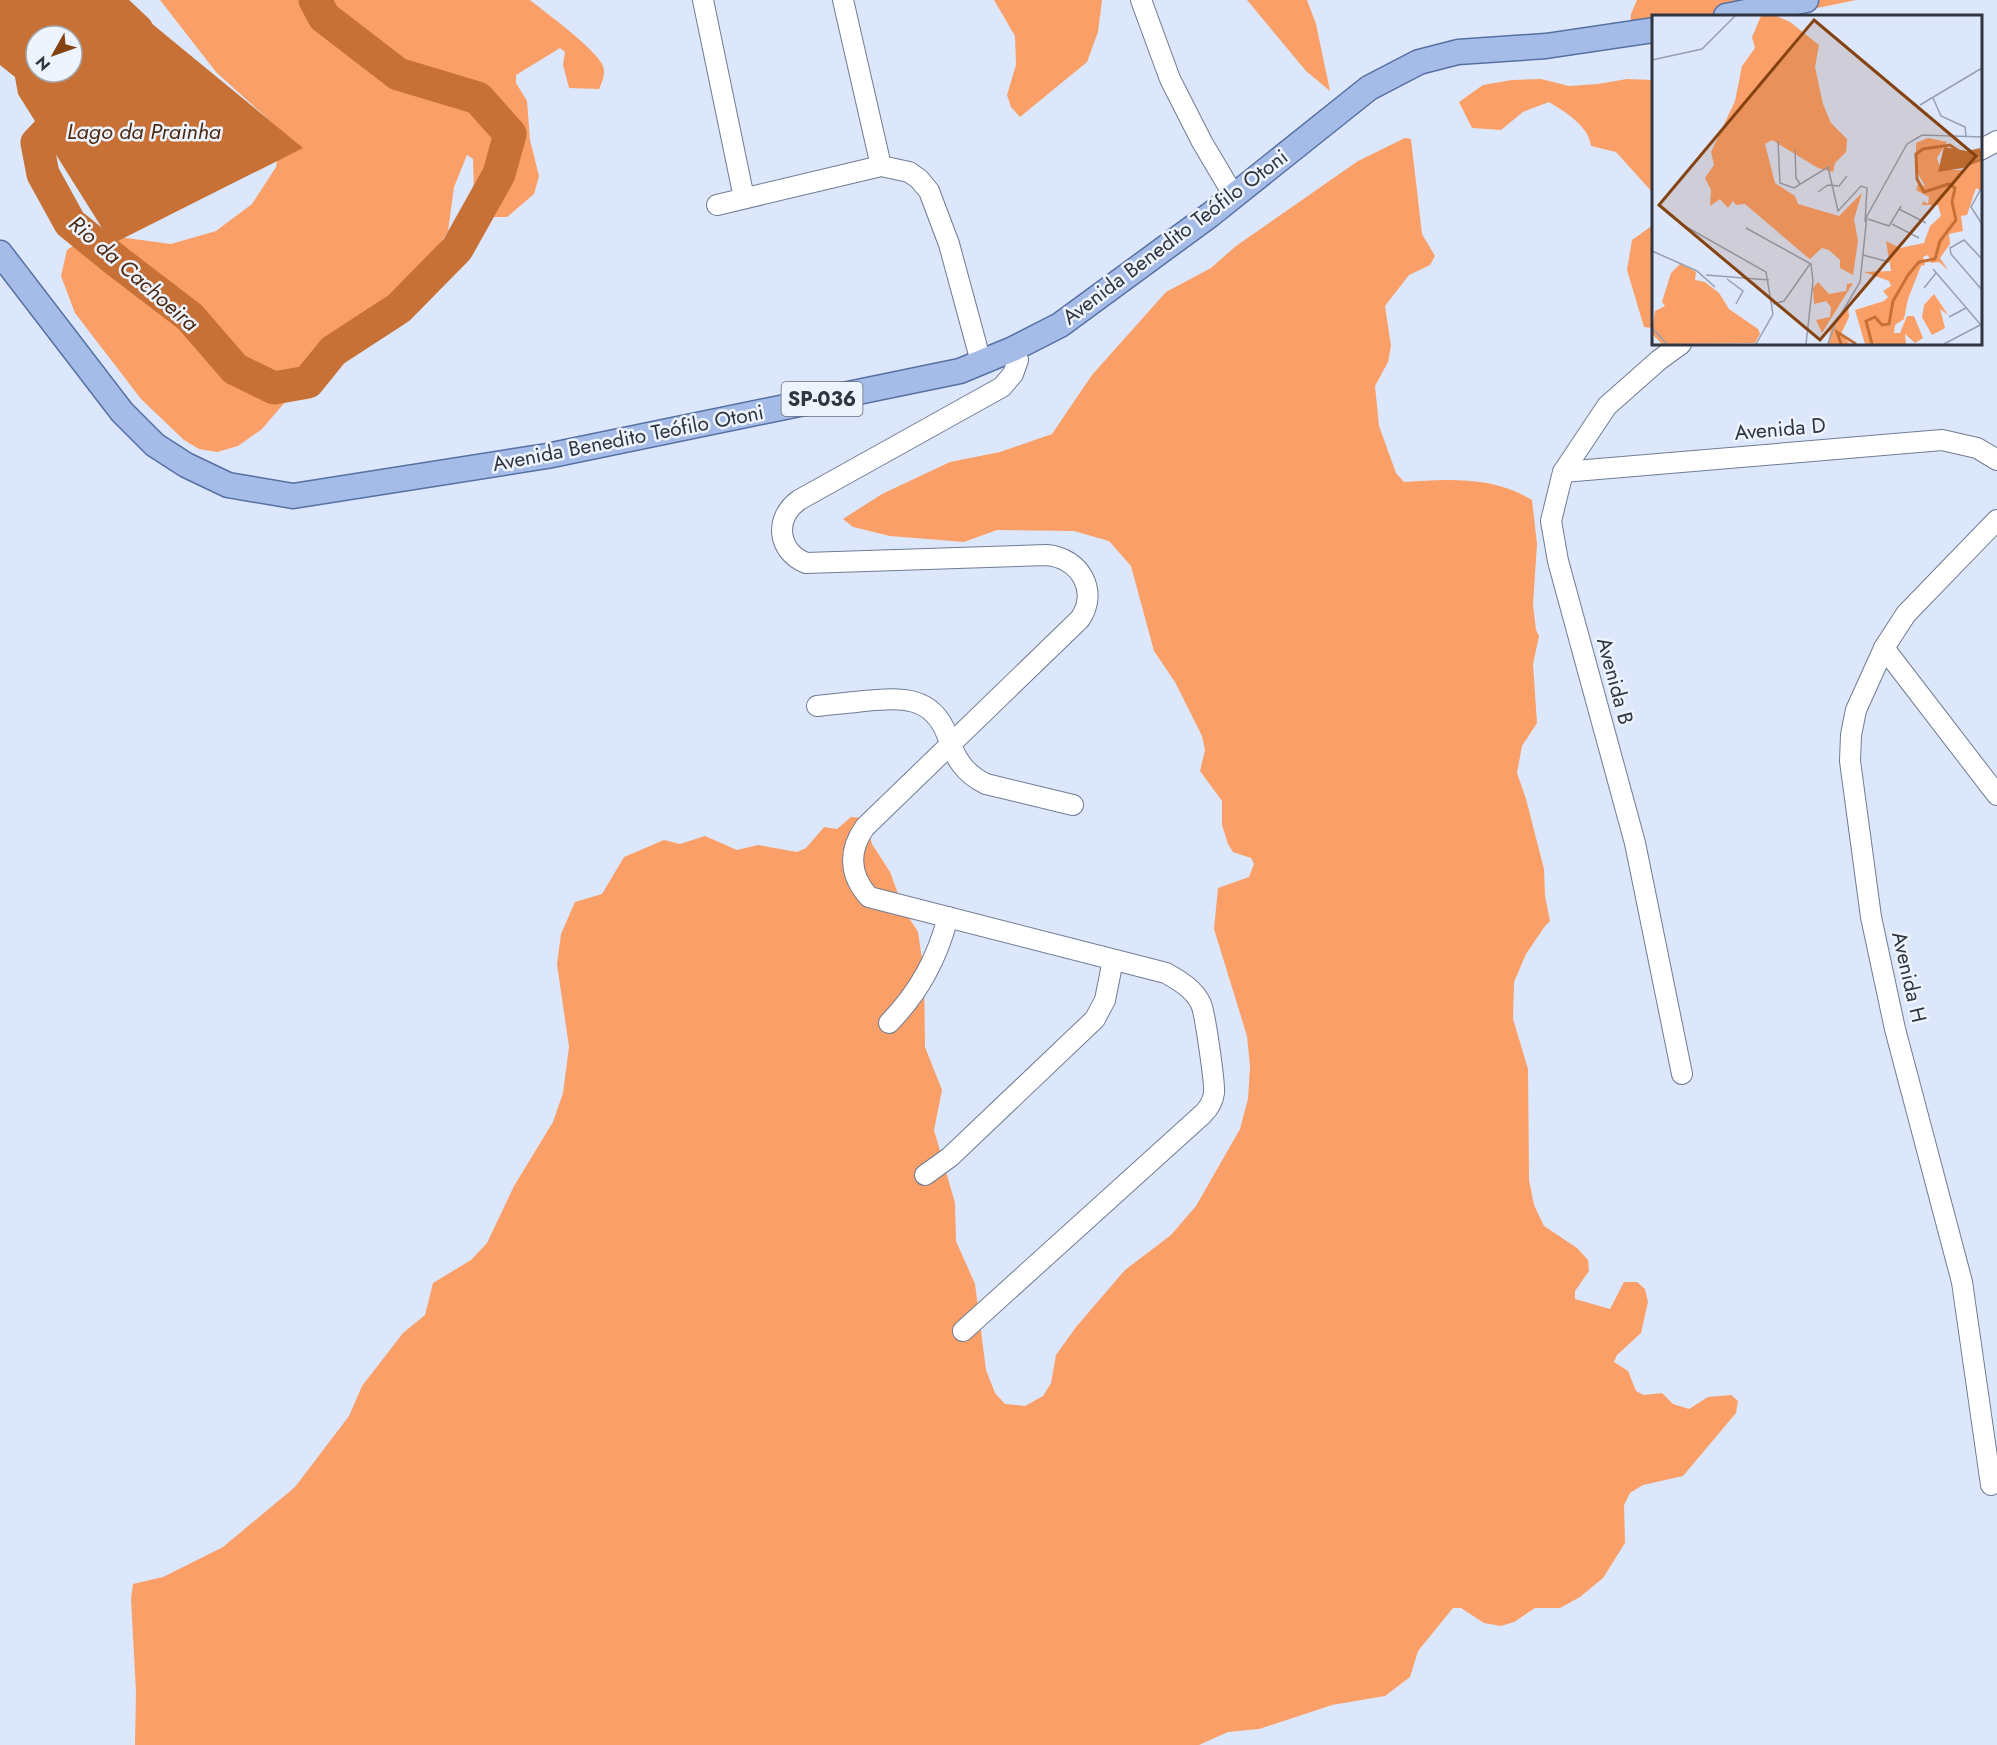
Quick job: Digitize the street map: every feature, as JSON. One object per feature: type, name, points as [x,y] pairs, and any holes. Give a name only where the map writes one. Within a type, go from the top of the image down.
[{"type":"main road","points":[[1731,15],[1806,0]]},
{"type":"main road","name":"Avenida Benedito Teófilo Otoni","points":[[0,253],[122,412],[155,445],[186,465],[228,485],[293,496],[547,456],[960,371],[1013,349],[1068,319],[1234,196],[1369,88],[1419,62],[1458,52],[1546,46],[1652,30]]},
{"type":"street","points":[[703,0],[744,198]]},
{"type":"street","points":[[843,0],[881,166]]},
{"type":"street","points":[[1141,0],[1170,79],[1202,142],[1234,196]]},
{"type":"street","points":[[1982,149],[1997,141]]},
{"type":"street","points":[[717,205],[881,166],[909,172],[919,179],[929,191],[949,244],[981,362]]},
{"type":"street","name":"Avenida B","points":[[1680,345],[1607,406],[1563,472],[1551,521],[1558,561],[1635,843],[1682,1074]]},
{"type":"street","points":[[963,1331],[1203,1114],[1213,1099],[1214,1084],[1202,1006],[1188,987],[1166,973],[869,897],[856,878],[852,856],[858,836],[1080,619],[1088,601],[1083,577],[1079,570],[1065,559],[1047,555],[806,563],[787,550],[781,527],[787,512],[799,500],[1002,387],[1013,374],[1018,360],[1013,349]]},
{"type":"street","name":"Avenida D","points":[[1563,472],[1942,440],[1977,448],[1997,460]]},
{"type":"street","name":"Avenida H","points":[[1991,1485],[1962,1282],[1895,1029],[1873,929],[1850,761],[1851,735],[1856,710],[1884,648],[1906,614],[1997,520]]},
{"type":"street","points":[[1884,648],[1997,795]]},
{"type":"street","points":[[817,706],[900,698],[918,703],[934,714],[945,729],[962,767],[977,780],[1073,806]]},
{"type":"street","points":[[889,1023],[916,992],[927,975],[937,954],[948,917]]},
{"type":"street","points":[[925,1175],[950,1157],[1095,1019],[1106,1000],[1113,960]]},
{"type":"shaded area","points":[[160,0],[530,0],[591,50],[604,69],[599,89],[569,88],[563,65],[565,52],[560,48],[516,75],[516,83],[527,101],[530,140],[539,176],[534,194],[507,217],[487,217],[474,196],[473,159],[467,155],[454,187],[448,231],[406,299],[366,339],[304,380],[262,429],[238,446],[217,452],[199,449],[184,440],[141,399],[75,313],[61,276],[67,250],[86,237],[104,235],[171,244],[216,231],[252,204],[276,167],[280,141],[271,122],[216,72]]},
{"type":"shaded area","points":[[994,0],[1102,0],[1098,32],[1087,62],[1020,117],[1011,107],[1007,95],[1016,65],[1015,36]]},
{"type":"shaded area","points":[[1247,0],[1307,0],[1316,24],[1330,91],[1306,71]]},
{"type":"shaded area","points":[[1637,0],[1856,0],[1784,15],[1652,15],[1652,36],[1629,38],[1631,14]]},
{"type":"shaded area","points":[[1541,79],[1569,86],[1627,79],[1652,80],[1652,192],[1616,152],[1591,146],[1581,126],[1549,102],[1523,112],[1501,130],[1472,128],[1459,102],[1483,85],[1512,80]]},
{"type":"shaded area","points":[[1405,138],[1411,139],[1422,234],[1435,256],[1430,265],[1409,275],[1385,306],[1391,346],[1388,362],[1375,386],[1379,426],[1396,473],[1404,482],[1453,480],[1486,483],[1517,492],[1532,500],[1537,544],[1533,605],[1536,630],[1539,636],[1533,664],[1537,723],[1522,746],[1517,773],[1544,869],[1545,896],[1550,921],[1526,954],[1514,982],[1513,1019],[1528,1069],[1529,1180],[1534,1205],[1544,1226],[1577,1248],[1588,1260],[1589,1271],[1575,1291],[1575,1299],[1610,1309],[1624,1282],[1637,1282],[1645,1289],[1648,1302],[1641,1333],[1617,1355],[1614,1362],[1628,1371],[1636,1391],[1644,1395],[1662,1393],[1673,1404],[1689,1409],[1708,1397],[1731,1395],[1738,1401],[1736,1413],[1683,1476],[1643,1485],[1630,1493],[1624,1505],[1625,1543],[1603,1578],[1580,1597],[1560,1608],[1535,1608],[1514,1622],[1501,1626],[1484,1623],[1461,1608],[1453,1608],[1418,1651],[1410,1677],[1385,1696],[1332,1705],[1259,1729],[1228,1732],[1199,1745],[135,1745],[136,1692],[131,1599],[133,1584],[163,1577],[223,1547],[295,1487],[349,1416],[362,1386],[403,1333],[425,1315],[433,1283],[471,1260],[487,1243],[514,1186],[553,1122],[563,1093],[569,1047],[557,964],[561,934],[575,902],[602,894],[624,857],[664,840],[680,844],[705,836],[737,850],[758,845],[797,852],[806,848],[824,827],[837,829],[851,817],[865,818],[872,844],[890,872],[904,910],[918,932],[924,972],[925,1047],[942,1090],[934,1130],[955,1203],[956,1241],[975,1284],[986,1370],[995,1393],[1005,1404],[1025,1406],[1043,1396],[1051,1383],[1056,1355],[1076,1327],[1125,1270],[1171,1235],[1196,1206],[1240,1129],[1248,1099],[1250,1067],[1247,1036],[1214,929],[1218,888],[1249,877],[1254,864],[1251,858],[1233,852],[1228,844],[1222,825],[1222,801],[1200,771],[1205,750],[1202,736],[1175,682],[1154,651],[1131,566],[1109,541],[1074,531],[997,530],[964,542],[890,536],[853,527],[843,519],[882,494],[950,462],[1000,452],[1052,434],[1092,375],[1166,292],[1211,268],[1236,246],[1358,161]]},
{"type":"shaded area","points":[[1652,226],[1652,328],[1644,327],[1627,270],[1632,240]]},
{"type":"water","name":"Lago da Prainha","points":[[0,0],[92,0],[145,18],[303,148],[112,244],[18,94],[15,77],[0,65]]},
{"type":"waterway","name":"Rio da Cachoeira","points":[[105,0],[137,30],[141,41]]},
{"type":"waterway","name":"Rio da Cachoeira","points":[[80,115],[59,120],[37,143],[43,174],[70,223],[190,317],[235,369],[274,388],[308,382],[333,351],[399,308],[457,249],[499,174],[510,134],[478,98],[398,74],[324,17],[315,0]]}]
